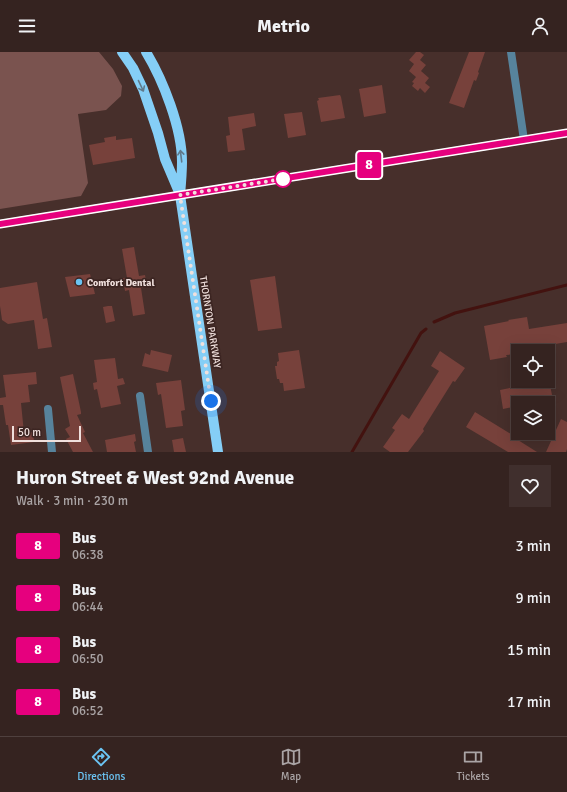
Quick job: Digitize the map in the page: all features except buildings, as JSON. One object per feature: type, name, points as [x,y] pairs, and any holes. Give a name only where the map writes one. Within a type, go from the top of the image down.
[{"type":"main road","name":"THORNTON PARKWAY","points":[[122,52],[133,68],[143,89],[165,159],[180,195]]},
{"type":"main road","name":"THORNTON PARKWAY","points":[[146,52],[156,69],[174,117],[182,161],[180,195],[218,452]]},
{"type":"main road","points":[[0,224],[567,133]]},
{"type":"street","points":[[511,52],[524,140]]},
{"type":"street","points":[[140,396],[148,452]]},
{"type":"street","points":[[48,409],[52,452]]},
{"type":"shaded area","points":[[0,52],[99,52],[113,69],[122,86],[121,96],[106,110],[78,114],[88,183],[81,196],[0,209]]},
{"type":"waterway","points":[[434,322],[455,313],[567,285]]},
{"type":"waterway","points":[[352,452],[421,333],[426,329]]},
{"type":"bus line","name":"8","points":[[0,224],[567,133]]},
{"type":"place","name":"Comfort Dental","points":[[79,282]]},
{"type":"route","points":[[211,401],[180,195],[283,179]]}]
